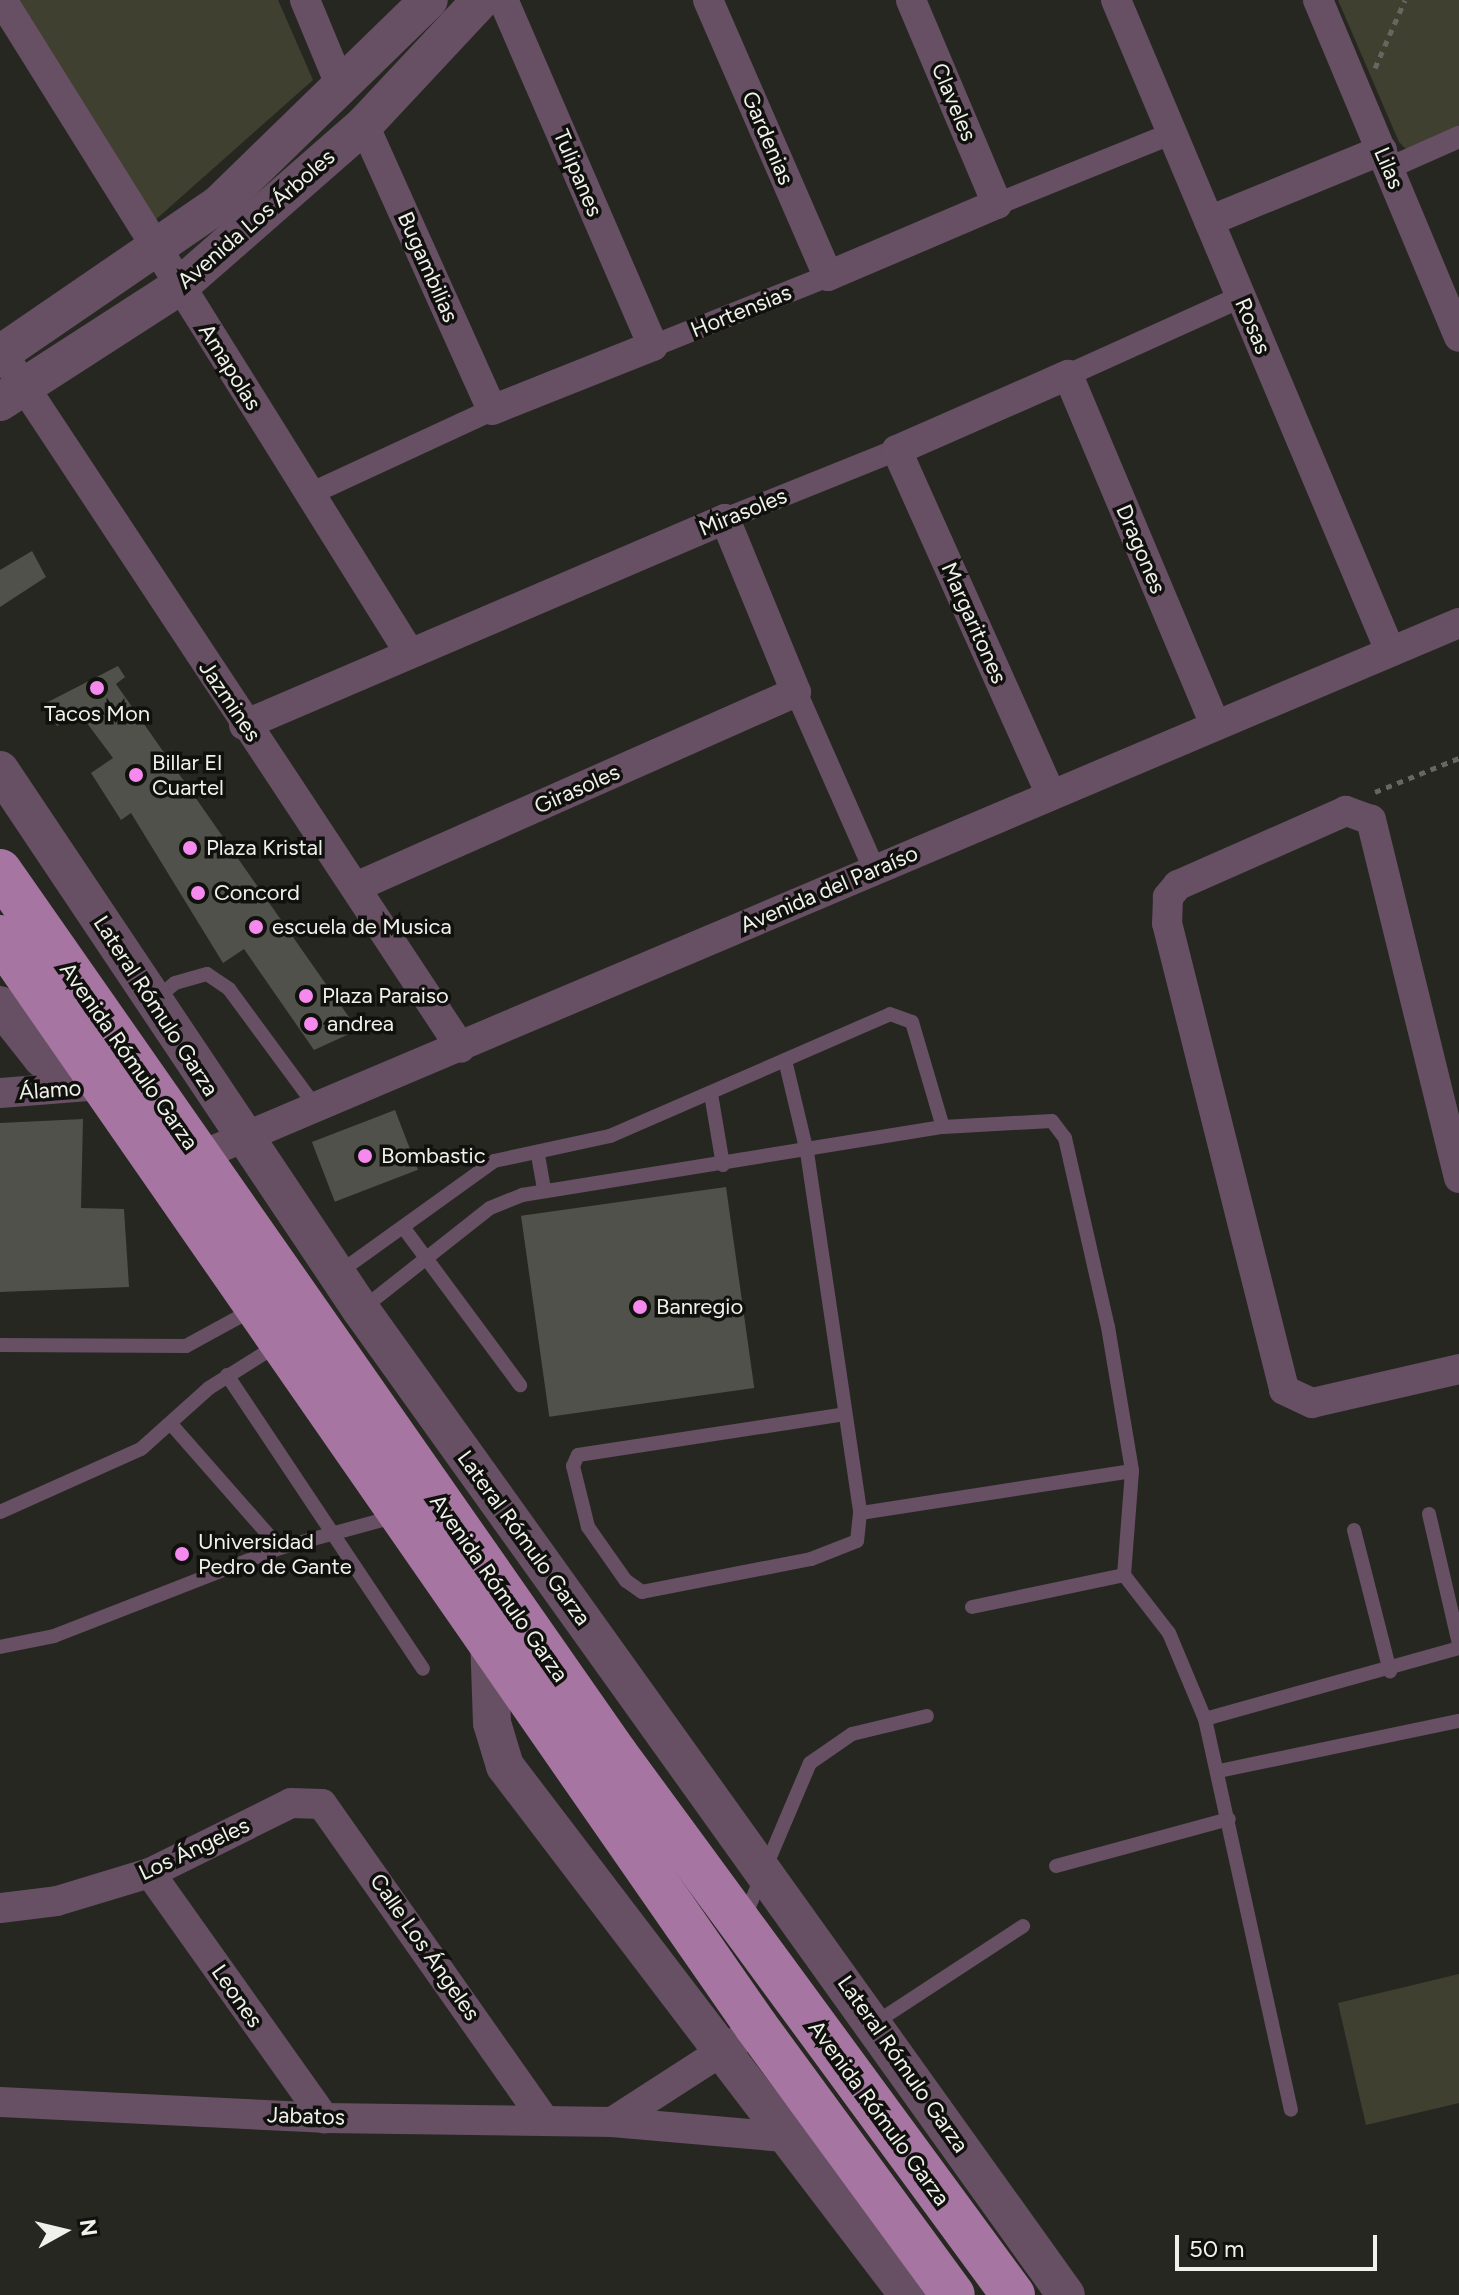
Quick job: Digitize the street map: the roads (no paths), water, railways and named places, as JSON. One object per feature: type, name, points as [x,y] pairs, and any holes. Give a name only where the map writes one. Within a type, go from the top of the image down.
[{"type":"main road","name":"Avenida Rómulo Garza","points":[[0,871],[742,1924],[1013,2295]]},
{"type":"main road","name":"Avenida Rómulo Garza","points":[[0,937],[489,1637],[756,2026],[953,2295]]},
{"type":"street","name":"Amapolas","points":[[2,0],[153,251],[180,286],[409,652]]},
{"type":"street","points":[[305,0],[341,87]]},
{"type":"street","name":"Avenida Los Árboles","points":[[1,352],[218,205],[429,0]]},
{"type":"street","name":"Avenida Los Árboles","points":[[12,394],[180,286],[364,125],[481,0]]},
{"type":"street","name":"Tulipanes","points":[[503,0],[653,346]]},
{"type":"street","name":"Gardenias","points":[[708,0],[828,276]]},
{"type":"street","name":"Claveles","points":[[911,0],[997,204]]},
{"type":"street","name":"Rosas","points":[[1116,0],[1390,651]]},
{"type":"street","name":"Lilas","points":[[1318,0],[1459,337]]},
{"type":"street","name":"Bugambilias","points":[[364,125],[492,410]]},
{"type":"street","name":"Hortensias","points":[[310,494],[492,410],[828,276],[1173,133]]},
{"type":"street","points":[[1209,221],[1385,159],[1459,137]]},
{"type":"street","name":"Mirasoles","points":[[244,725],[409,652],[897,450],[1241,297]]},
{"type":"street","name":"Jazmines","points":[[1,352],[12,394],[358,886],[461,1048]]},
{"type":"street","name":"Dragones","points":[[1068,375],[1215,724]]},
{"type":"street","name":"Margaritones","points":[[897,450],[1051,795]]},
{"type":"street","points":[[725,519],[796,692],[874,869]]},
{"type":"street","name":"Avenida del Paraíso","points":[[200,1156],[1459,623]]},
{"type":"street","name":"Girasoles","points":[[358,886],[796,692]]},
{"type":"street","name":"Lateral Rómulo Garza","points":[[0,770],[242,1137],[361,1310],[875,2023],[1066,2295]]},
{"type":"street","points":[[1459,1178],[1375,827],[1360,811],[1189,877],[1168,897],[1167,923],[1284,1390],[1312,1403],[1459,1369]]},
{"type":"street","points":[[0,1005],[42,1058],[99,1082]]},
{"type":"street","name":"Álamo","points":[[0,1093],[99,1082]]},
{"type":"street","points":[[489,1637],[492,1723],[505,1766],[785,2140],[908,2295]]},
{"type":"street","name":"Los Ángeles","points":[[0,1908],[57,1901],[150,1873],[291,1803]]},
{"type":"street","name":"Calle Los Ángeles","points":[[291,1803],[330,1810],[543,2119]]},
{"type":"street","name":"Leones","points":[[150,1873],[324,2118]]},
{"type":"street","points":[[612,2122],[721,2055],[756,2026]]},
{"type":"street","name":"Jabatos","points":[[0,2102],[324,2118],[543,2119],[612,2122],[785,2140],[839,2138]]},
{"type":"lane","points":[[153,1001],[175,983],[207,974],[229,989],[316,1107]]},
{"type":"lane","points":[[337,1275],[480,1168],[610,1136],[711,1094],[877,1018],[904,1017],[915,1030],[943,1127]]},
{"type":"lane","points":[[785,1060],[807,1152],[860,1513],[857,1541],[849,1549],[642,1592],[593,1536],[573,1466],[582,1454],[845,1414]]},
{"type":"lane","points":[[711,1094],[723,1165]]},
{"type":"lane","points":[[361,1310],[490,1208],[544,1190],[807,1152],[943,1127],[1038,1116],[1060,1128],[1108,1327],[1132,1471],[1124,1575],[1169,1633],[1205,1719],[1219,1771],[1291,2110]]},
{"type":"lane","points":[[538,1155],[544,1190]]},
{"type":"lane","points":[[403,1227],[423,1259],[520,1385]]},
{"type":"lane","points":[[0,1345],[186,1346],[258,1307]]},
{"type":"lane","points":[[0,1512],[141,1449],[227,1375],[283,1342]]},
{"type":"lane","points":[[227,1375],[336,1531],[423,1669]]},
{"type":"lane","points":[[171,1424],[280,1548]]},
{"type":"lane","points":[[860,1513],[1132,1471]]},
{"type":"lane","points":[[1205,1719],[1390,1671],[1459,1646],[1429,1514]]},
{"type":"lane","points":[[0,1647],[54,1636],[280,1548],[401,1515]]},
{"type":"lane","points":[[1354,1530],[1390,1671]]},
{"type":"lane","points":[[972,1607],[1124,1575]]},
{"type":"lane","points":[[742,1924],[797,1781],[826,1748],[927,1716]]},
{"type":"lane","points":[[1219,1771],[1459,1721]]},
{"type":"lane","points":[[1056,1866],[1229,1819]]},
{"type":"lane","points":[[875,2023],[1023,1926]]},
{"type":"place","name":"Tacos Mon","points":[[97,688]]},
{"type":"place","name":"Billar El Cuartel","points":[[136,775]]},
{"type":"place","name":"Plaza Kristal","points":[[190,848]]},
{"type":"place","name":"Concord","points":[[198,893]]},
{"type":"place","name":"escuela de Musica","points":[[256,927]]},
{"type":"place","name":"Plaza Paraiso","points":[[306,996]]},
{"type":"place","name":"andrea","points":[[311,1024]]},
{"type":"place","name":"Bombastic","points":[[365,1156]]},
{"type":"place","name":"Banregio","points":[[640,1307]]},
{"type":"place","name":"Universidad Pedro de Gante","points":[[182,1554]]}]
